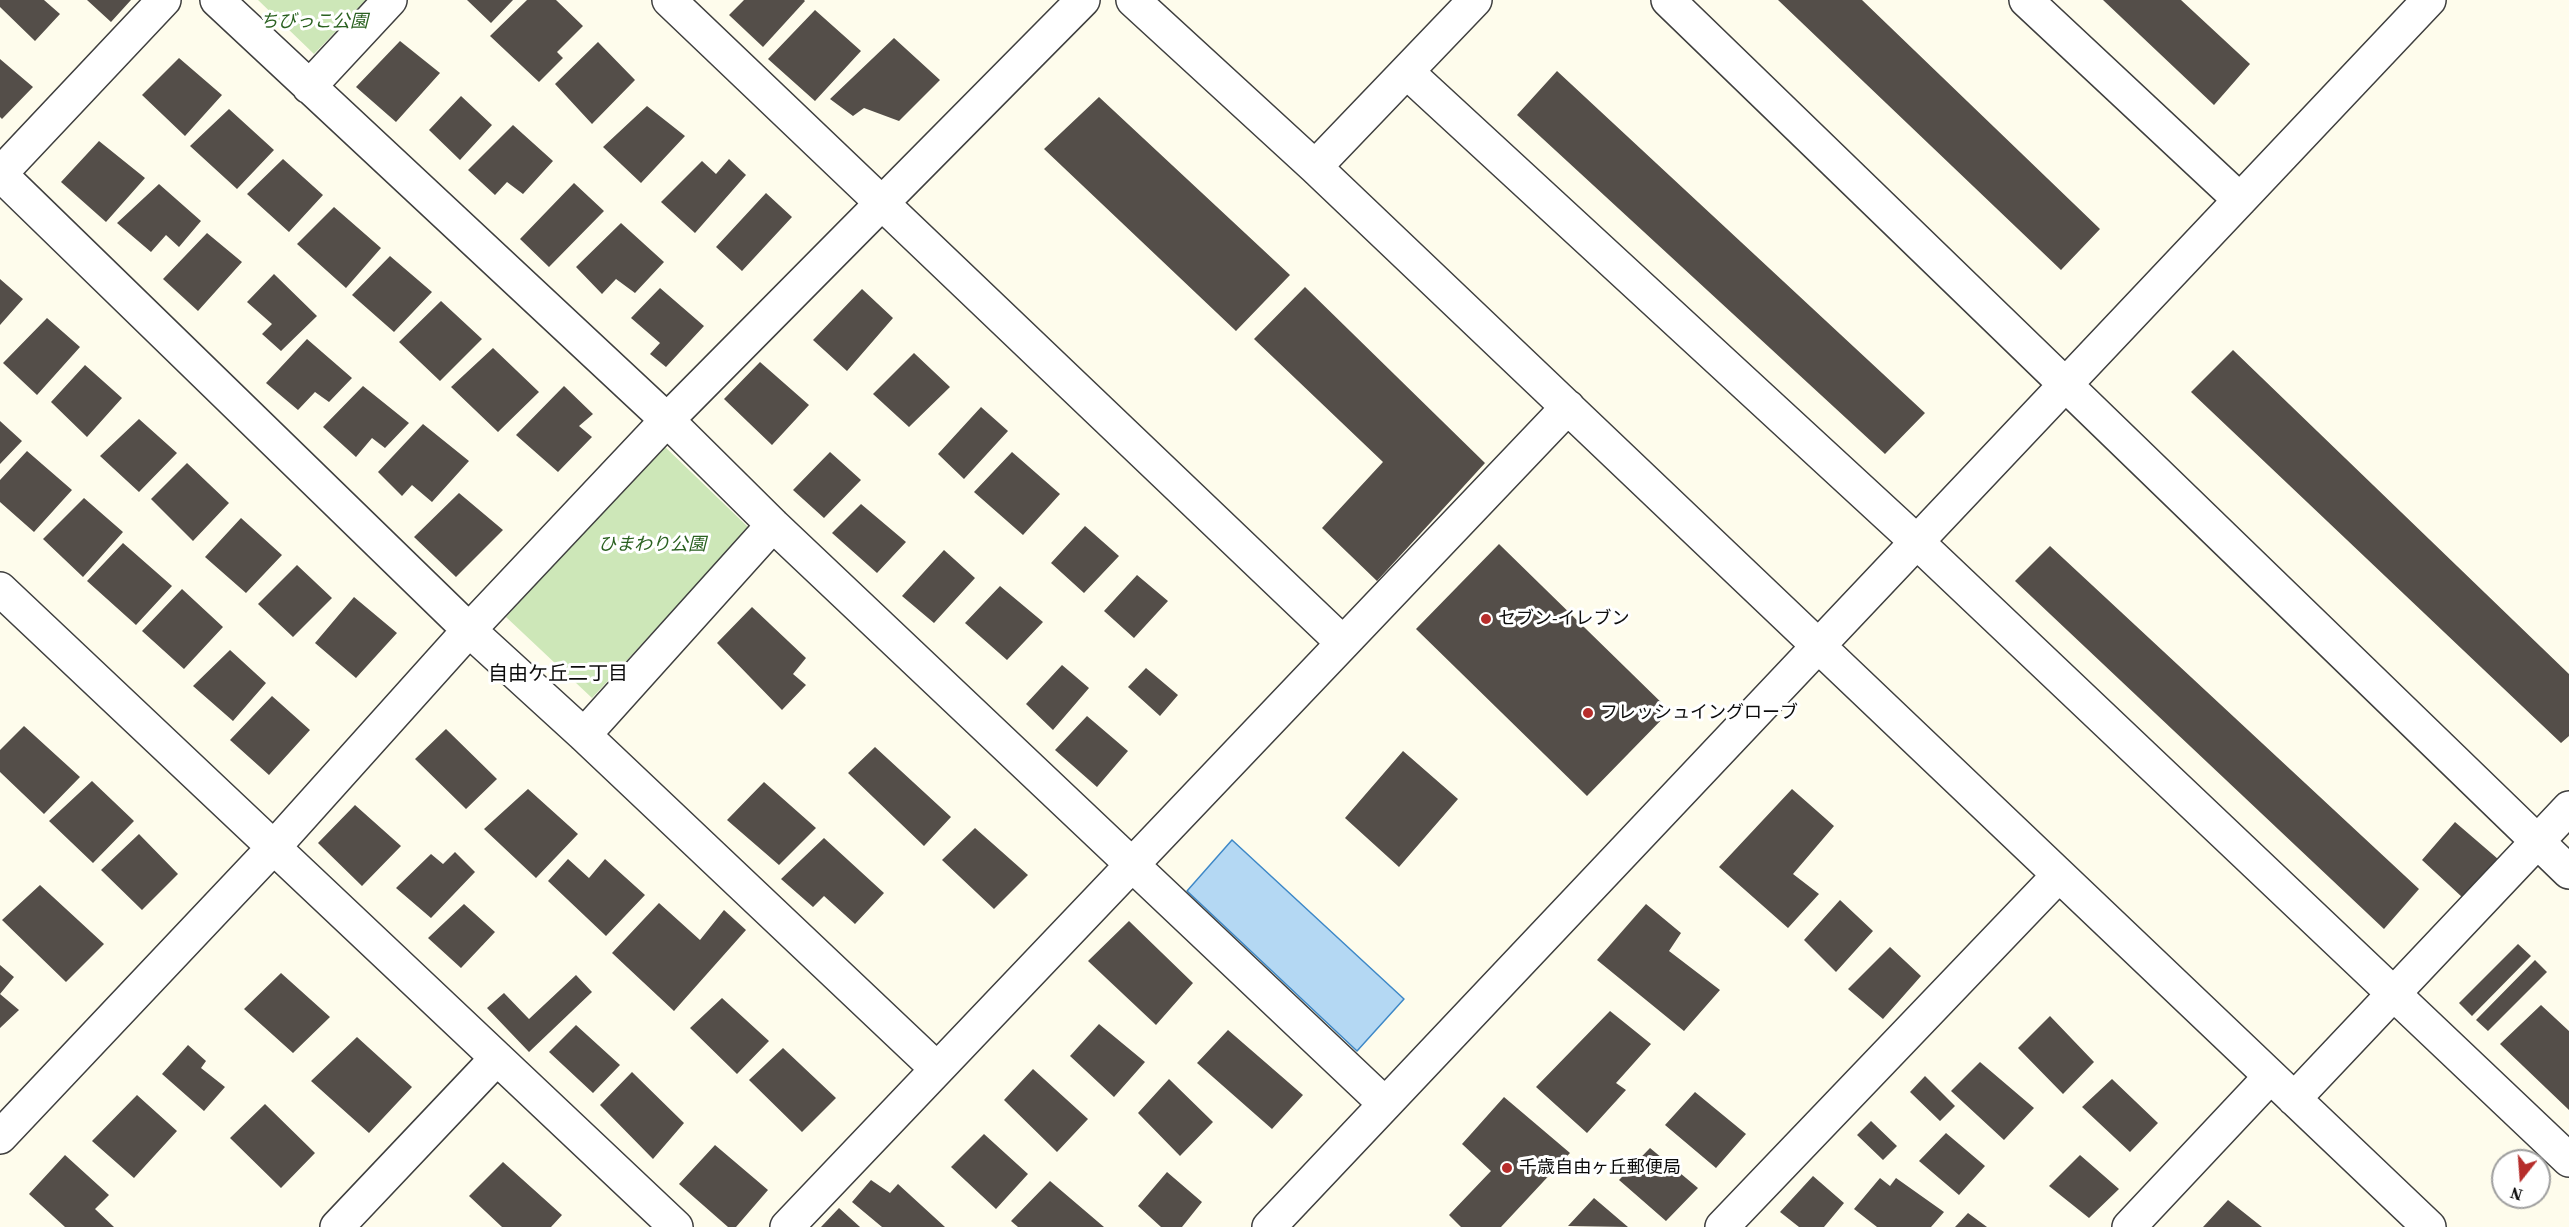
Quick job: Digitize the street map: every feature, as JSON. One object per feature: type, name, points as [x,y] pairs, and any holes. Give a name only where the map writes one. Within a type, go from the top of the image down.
[{"type":"street","points":[[164,0],[0,174],[469,630],[584,735],[937,1069]]},
{"type":"street","points":[[217,0],[667,420],[772,525],[1385,1104]]},
{"type":"street","points":[[309,87],[390,0]]},
{"type":"street","points":[[669,0],[1343,643]]},
{"type":"street","points":[[0,1137],[274,847],[469,630],[667,420],[1083,0]]},
{"type":"street","points":[[1133,0],[1315,167],[2429,1227]]},
{"type":"street","points":[[1315,167],[1475,0]]},
{"type":"street","points":[[1668,0],[2569,872]]},
{"type":"street","points":[[2026,0],[2240,200]]},
{"type":"street","points":[[1269,1227],[2429,0]]},
{"type":"street","points":[[1407,72],[1917,542],[2569,1160]]},
{"type":"street","points":[[787,1227],[1568,407]]},
{"type":"street","points":[[584,735],[772,525]]},
{"type":"street","points":[[6,607],[274,847],[676,1227]]},
{"type":"street","points":[[2294,1099],[2569,808]]},
{"type":"street","points":[[1722,1227],[2059,875]]},
{"type":"street","points":[[337,1227],[497,1058]]},
{"type":"street","points":[[2129,1227],[2271,1077]]},
{"type":"green space","name":"ちびっこ公園","points":[[258,0],[366,0],[314,54]]},
{"type":"green space","name":"ひまわり公園","points":[[662,444],[749,528],[592,698],[506,617]]},
{"type":"water","points":[[1232,840],[1404,999],[1357,1051],[1187,891]]},
{"type":"building","points":[[0,0],[44,0],[60,14],[35,41],[0,7]]},
{"type":"building","points":[[87,0],[131,0],[111,22]]},
{"type":"building","points":[[467,0],[513,0],[491,23]]},
{"type":"building","points":[[527,0],[556,0],[583,26],[557,52],[563,58],[539,82],[490,36]]},
{"type":"building","points":[[744,0],[805,1],[763,47],[729,15]]},
{"type":"building","points":[[1778,0],[1862,0],[2100,229],[2061,270]]},
{"type":"building","points":[[2103,0],[2181,0],[2250,64],[2214,105]]},
{"type":"building","points":[[815,10],[861,51],[815,101],[768,59]]},
{"type":"building","points":[[894,38],[940,80],[899,121],[864,108],[853,116],[830,99]]},
{"type":"building","points":[[400,41],[440,73],[396,122],[356,87]]},
{"type":"building","points":[[598,42],[635,80],[592,124],[555,84]]},
{"type":"building","points":[[179,58],[222,95],[185,136],[142,95]]},
{"type":"building","points":[[0,59],[33,87],[2,119],[0,117]]},
{"type":"building","points":[[1557,71],[1925,413],[1885,454],[1517,115]]},
{"type":"building","points":[[461,96],[492,125],[460,160],[429,130]]},
{"type":"building","points":[[1099,97],[1290,275],[1236,331],[1044,149]]},
{"type":"building","points":[[647,106],[685,136],[641,183],[603,147]]},
{"type":"building","points":[[229,109],[274,150],[237,189],[190,146]]},
{"type":"building","points":[[513,125],[553,161],[523,194],[507,182],[495,195],[468,170]]},
{"type":"building","points":[[99,141],[145,178],[106,222],[61,182]]},
{"type":"building","points":[[283,159],[323,195],[289,232],[247,194]]},
{"type":"building","points":[[729,159],[746,175],[695,233],[661,202],[702,161],[716,174]]},
{"type":"building","points":[[574,183],[604,211],[549,267],[520,239]]},
{"type":"building","points":[[159,184],[201,221],[179,247],[166,235],[151,252],[117,223]]},
{"type":"building","points":[[766,193],[792,217],[742,271],[716,247]]},
{"type":"building","points":[[334,207],[381,248],[346,288],[297,244]]},
{"type":"building","points":[[621,223],[664,262],[635,293],[616,279],[602,294],[576,267]]},
{"type":"building","points":[[207,233],[242,262],[198,311],[163,279]]},
{"type":"building","points":[[390,256],[432,292],[394,332],[352,295]]},
{"type":"building","points":[[274,274],[317,316],[281,351],[262,334],[272,324],[247,302]]},
{"type":"building","points":[[0,279],[23,299],[0,325]]},
{"type":"building","points":[[1305,287],[1485,463],[1377,581],[1322,528],[1383,462],[1254,339]]},
{"type":"building","points":[[660,288],[704,326],[666,367],[650,354],[660,343],[631,318]]},
{"type":"building","points":[[862,289],[893,318],[847,371],[813,340]]},
{"type":"building","points":[[441,301],[482,339],[440,381],[399,342]]},
{"type":"building","points":[[47,318],[80,347],[37,395],[3,363]]},
{"type":"building","points":[[307,339],[352,378],[329,402],[315,392],[298,410],[266,383]]},
{"type":"building","points":[[493,348],[539,392],[498,432],[451,387]]},
{"type":"building","points":[[2233,350],[2569,674],[2569,736],[2561,743],[2191,392]]},
{"type":"building","points":[[914,353],[950,387],[909,427],[873,394]]},
{"type":"building","points":[[760,362],[809,405],[772,445],[724,399]]},
{"type":"building","points":[[85,365],[122,398],[87,437],[51,402]]},
{"type":"building","points":[[363,386],[409,423],[385,448],[372,438],[356,457],[323,427]]},
{"type":"building","points":[[564,386],[593,414],[579,426],[592,437],[558,472],[516,435]]},
{"type":"building","points":[[981,407],[1008,431],[964,479],[938,454]]},
{"type":"building","points":[[139,419],[177,453],[139,492],[100,456]]},
{"type":"building","points":[[0,421],[22,441],[0,464]]},
{"type":"building","points":[[423,424],[469,461],[432,502],[412,485],[402,496],[378,472]]},
{"type":"building","points":[[27,451],[72,490],[34,532],[0,502],[0,480]]},
{"type":"building","points":[[830,452],[861,480],[824,518],[793,490]]},
{"type":"building","points":[[1012,452],[1060,494],[1023,535],[974,492]]},
{"type":"building","points":[[187,463],[229,503],[193,541],[151,499]]},
{"type":"building","points":[[459,493],[503,530],[456,577],[414,537]]},
{"type":"building","points":[[84,498],[123,532],[83,577],[43,539]]},
{"type":"building","points":[[861,504],[906,542],[877,573],[832,533]]},
{"type":"building","points":[[241,518],[282,555],[246,593],[205,557]]},
{"type":"building","points":[[1085,526],[1119,556],[1084,593],[1051,563]]},
{"type":"building","points":[[123,543],[172,586],[136,625],[87,581]]},
{"type":"building","points":[[1499,544],[1670,711],[1587,796],[1416,629]]},
{"type":"building","points":[[2050,546],[2419,889],[2384,929],[2015,581]]},
{"type":"building","points":[[944,550],[975,578],[934,623],[902,596]]},
{"type":"building","points":[[297,565],[332,598],[293,637],[258,604]]},
{"type":"building","points":[[1137,575],[1168,601],[1134,638],[1104,611]]},
{"type":"building","points":[[1000,586],[1043,622],[1007,660],[965,623]]},
{"type":"building","points":[[182,589],[223,627],[184,669],[142,631]]},
{"type":"building","points":[[354,597],[397,633],[356,678],[315,643]]},
{"type":"building","points":[[752,607],[806,658],[793,674],[806,685],[782,710],[717,643]]},
{"type":"building","points":[[230,650],[266,683],[233,721],[193,686]]},
{"type":"building","points":[[1062,665],[1089,688],[1053,730],[1026,704]]},
{"type":"building","points":[[1146,668],[1178,695],[1160,716],[1128,687]]},
{"type":"building","points":[[272,696],[310,730],[269,775],[230,740]]},
{"type":"building","points":[[1087,716],[1128,751],[1097,787],[1055,750]]},
{"type":"building","points":[[24,726],[80,777],[44,814],[0,772],[0,750]]},
{"type":"building","points":[[446,729],[497,779],[466,809],[415,759]]},
{"type":"building","points":[[875,747],[951,817],[924,846],[848,773]]},
{"type":"building","points":[[1403,751],[1458,799],[1399,867],[1345,818]]},
{"type":"building","points":[[92,781],[134,821],[93,863],[49,821]]},
{"type":"building","points":[[764,782],[816,828],[779,865],[727,820]]},
{"type":"building","points":[[528,789],[578,834],[536,878],[484,829]]},
{"type":"building","points":[[1792,789],[1834,826],[1793,874],[1819,894],[1788,928],[1719,867]]},
{"type":"building","points":[[355,805],[401,846],[362,886],[318,843]]},
{"type":"building","points":[[2455,822],[2498,859],[2462,897],[2422,860]]},
{"type":"building","points":[[975,828],[1028,875],[994,909],[942,860]]},
{"type":"building","points":[[139,834],[178,874],[142,910],[101,870]]},
{"type":"building","points":[[824,838],[884,893],[855,924],[824,896],[813,907],[781,879]]},
{"type":"building","points":[[455,852],[475,872],[431,918],[396,888],[431,854],[443,864]]},
{"type":"building","points":[[568,859],[589,878],[605,859],[645,895],[606,936],[548,881]]},
{"type":"building","points":[[40,885],[104,944],[66,982],[2,920]]},
{"type":"building","points":[[1840,900],[1873,931],[1836,972],[1804,940]]},
{"type":"building","points":[[659,903],[700,940],[724,910],[746,930],[674,1011],[612,953]]},
{"type":"building","points":[[464,904],[495,932],[461,968],[428,938]]},
{"type":"building","points":[[1646,904],[1681,933],[1669,951],[1720,990],[1684,1031],[1597,960]]},
{"type":"building","points":[[1129,921],[1193,983],[1156,1025],[1088,961]]},
{"type":"building","points":[[2518,944],[2531,956],[2472,1016],[2459,1003]]},
{"type":"building","points":[[1890,947],[1921,976],[1883,1019],[1848,989]]},
{"type":"building","points":[[2535,960],[2547,972],[2488,1031],[2476,1020]]},
{"type":"building","points":[[0,965],[14,977],[0,994]]},
{"type":"building","points":[[281,973],[330,1017],[293,1053],[244,1009]]},
{"type":"building","points":[[576,975],[592,992],[529,1052],[487,1008],[504,993],[529,1019]]},
{"type":"building","points":[[0,994],[19,1010],[0,1028]]},
{"type":"building","points":[[722,998],[769,1041],[737,1074],[690,1028]]},
{"type":"building","points":[[2541,1005],[2569,1031],[2569,1110],[2500,1044]]},
{"type":"building","points":[[1610,1011],[1651,1044],[1616,1083],[1626,1090],[1587,1133],[1536,1087]]},
{"type":"building","points":[[2050,1016],[2094,1062],[2063,1094],[2018,1048]]},
{"type":"building","points":[[1099,1024],[1145,1062],[1114,1097],[1070,1056]]},
{"type":"building","points":[[576,1025],[620,1065],[593,1093],[549,1052]]},
{"type":"building","points":[[1228,1030],[1303,1095],[1272,1129],[1197,1063]]},
{"type":"building","points":[[357,1037],[412,1087],[369,1133],[311,1081]]},
{"type":"building","points":[[188,1045],[206,1061],[201,1068],[225,1087],[204,1111],[162,1074]]},
{"type":"building","points":[[783,1048],[836,1098],[802,1132],[749,1080]]},
{"type":"building","points":[[1980,1062],[2034,1108],[2004,1140],[1951,1091]]},
{"type":"building","points":[[1033,1069],[1088,1119],[1057,1152],[1004,1100]]},
{"type":"building","points":[[632,1072],[684,1123],[653,1159],[600,1105]]},
{"type":"building","points":[[1925,1076],[1955,1106],[1940,1121],[1910,1092]]},
{"type":"building","points":[[1169,1079],[1213,1122],[1180,1156],[1138,1113]]},
{"type":"building","points":[[2112,1079],[2158,1123],[2130,1152],[2082,1107]]},
{"type":"building","points":[[1695,1092],[1746,1134],[1716,1168],[1665,1125]]},
{"type":"building","points":[[137,1095],[177,1131],[134,1178],[92,1141]]},
{"type":"building","points":[[1504,1097],[1570,1153],[1501,1227],[1461,1227],[1449,1215],[1491,1171],[1462,1144]]},
{"type":"building","points":[[265,1104],[315,1153],[281,1188],[230,1138]]},
{"type":"building","points":[[1871,1121],[1897,1146],[1883,1160],[1857,1135]]},
{"type":"building","points":[[1946,1133],[1985,1166],[1959,1195],[1919,1161]]},
{"type":"building","points":[[984,1134],[1028,1174],[996,1209],[951,1167]]},
{"type":"building","points":[[715,1145],[768,1190],[736,1227],[728,1227],[679,1184]]},
{"type":"building","points":[[1650,1148],[1698,1188],[1666,1221],[1619,1180]]},
{"type":"building","points":[[65,1155],[109,1195],[95,1209],[114,1227],[65,1227],[29,1194]]},
{"type":"building","points":[[2080,1155],[2119,1189],[2089,1218],[2049,1186]]},
{"type":"building","points":[[503,1162],[562,1215],[551,1227],[502,1227],[469,1196]]},
{"type":"building","points":[[1167,1172],[1202,1202],[1182,1227],[1161,1227],[1138,1206]]},
{"type":"building","points":[[1813,1176],[1844,1203],[1824,1227],[1799,1227],[1780,1212]]},
{"type":"building","points":[[1880,1178],[1890,1186],[1896,1178],[1944,1212],[1931,1227],[1877,1227],[1854,1209]]},
{"type":"building","points":[[871,1180],[890,1193],[898,1184],[945,1227],[882,1227],[852,1202]]},
{"type":"building","points":[[1050,1181],[1104,1227],[1018,1227],[1011,1221]]},
{"type":"building","points":[[1594,1198],[1628,1227],[1568,1226]]},
{"type":"building","points":[[2228,1200],[2262,1227],[2203,1227]]},
{"type":"building","points":[[839,1208],[860,1227],[821,1227]]},
{"type":"building","points":[[1968,1213],[1987,1227],[1955,1227]]},
{"type":"place","name":"セブン-イレブン","points":[[1486,619]]},
{"type":"place","name":"フレッシュイングローブ","points":[[1588,713]]},
{"type":"place","name":"千歳自由ヶ丘郵便局","points":[[1507,1168]]},
{"type":"district","name":"自由ケ丘二丁目","points":[[558,675]]}]
